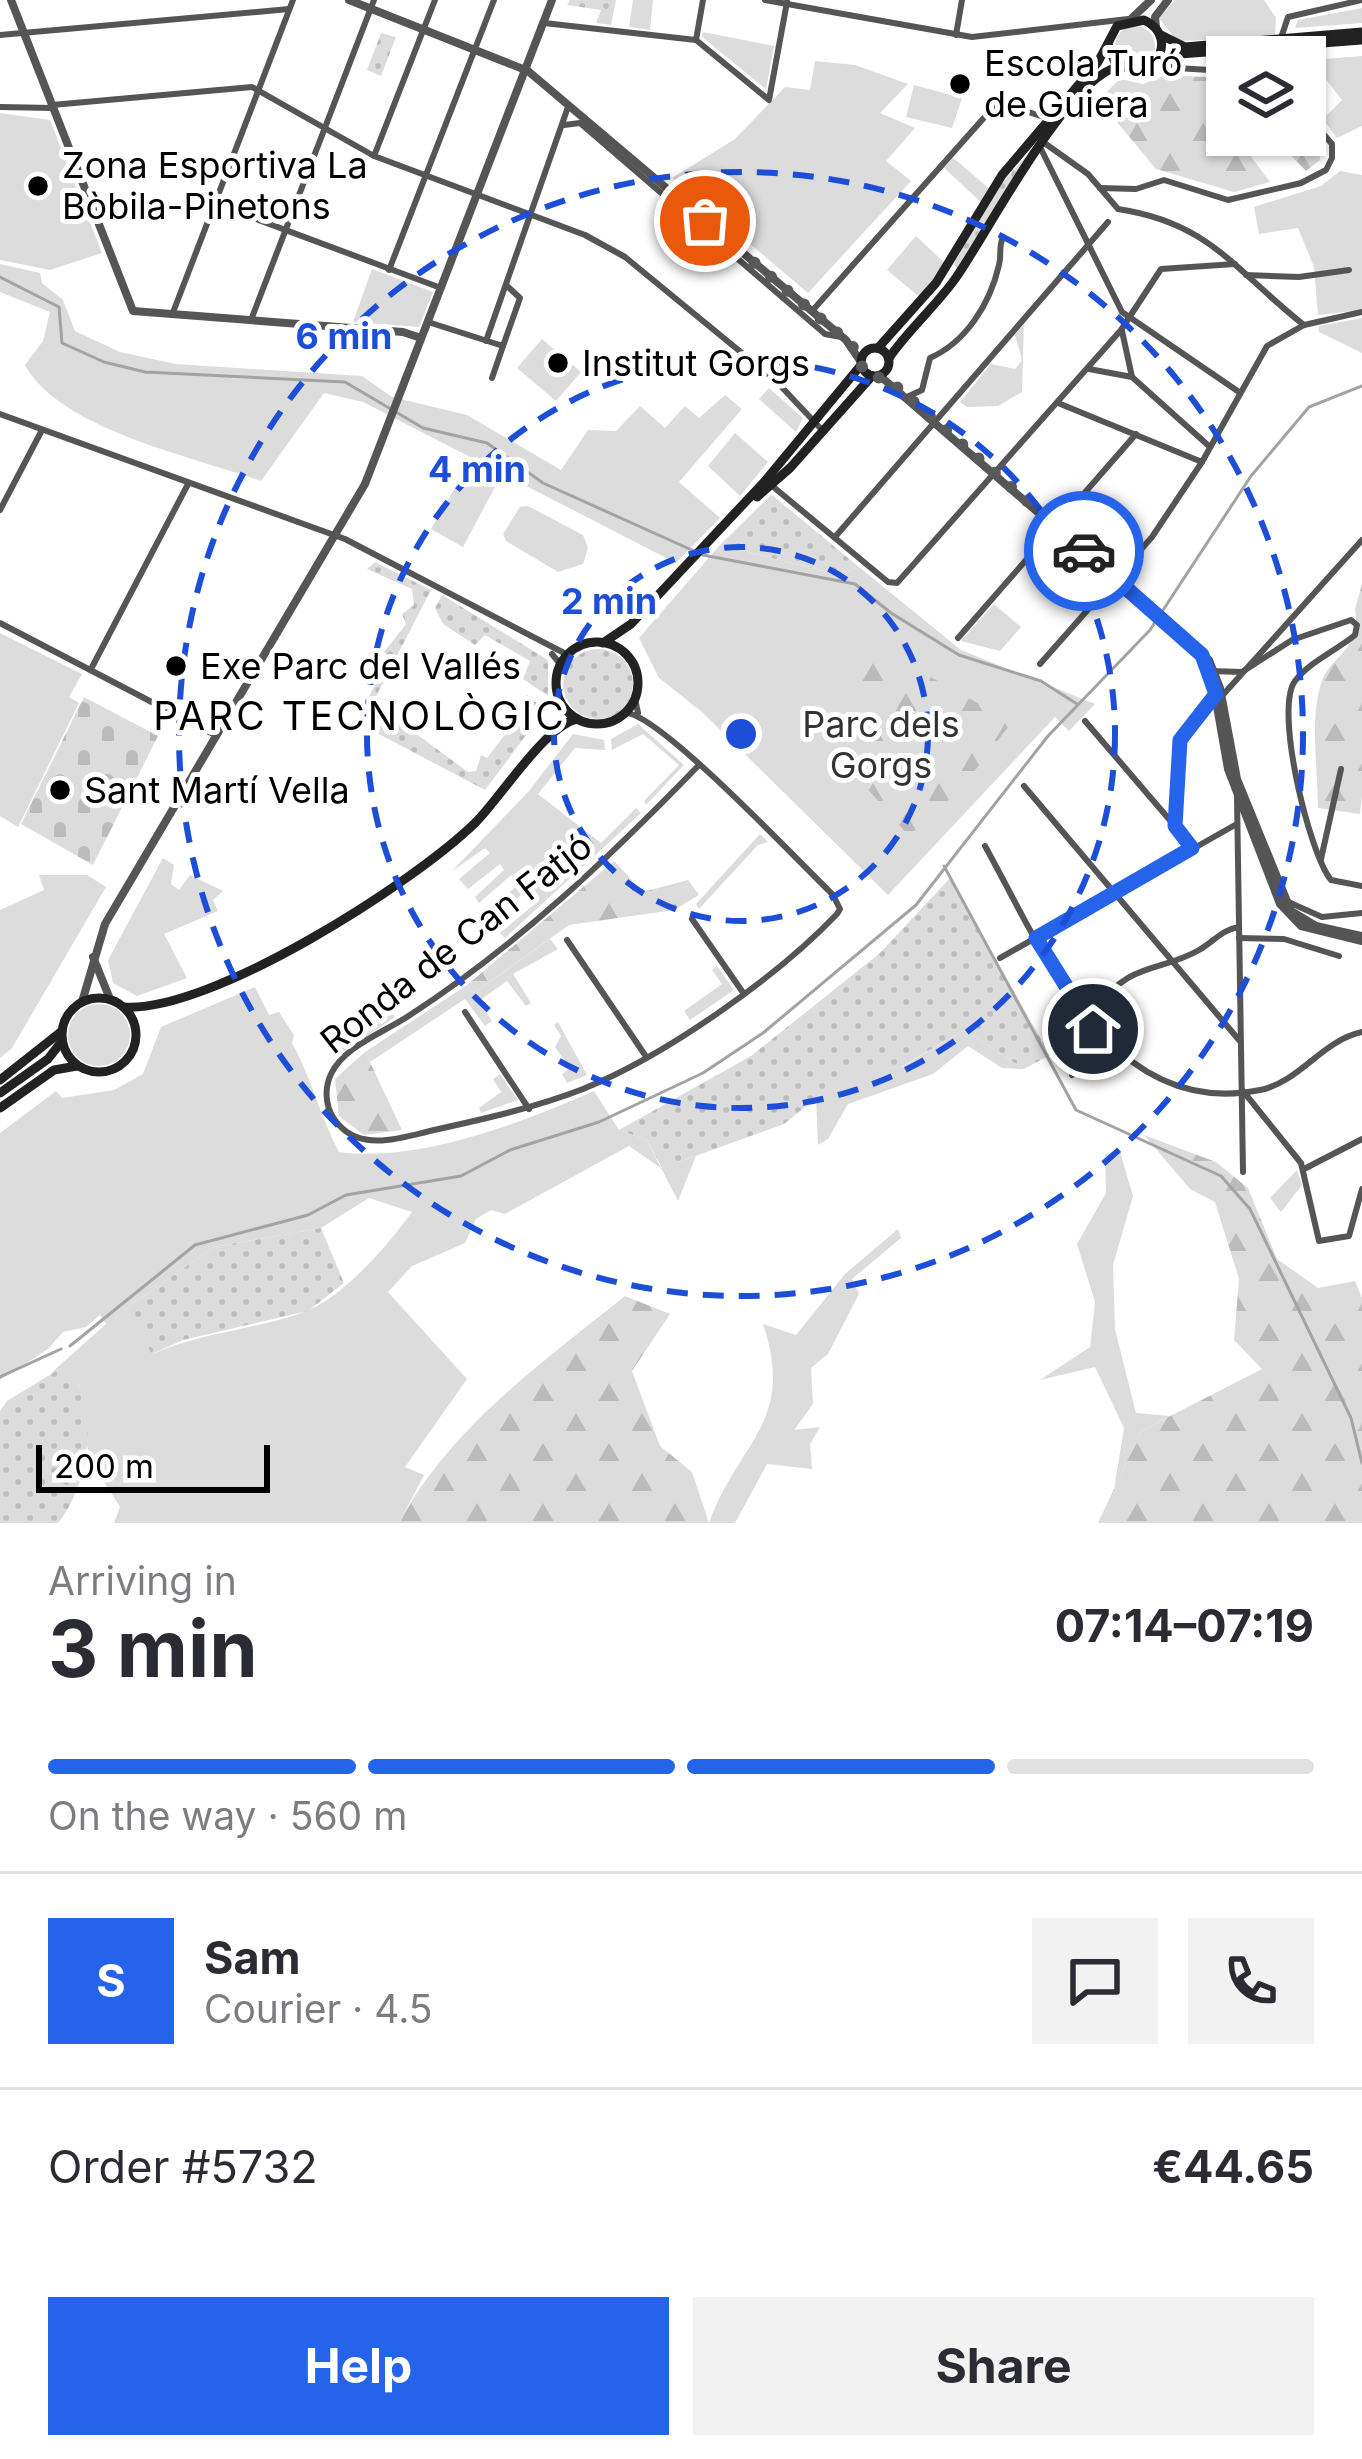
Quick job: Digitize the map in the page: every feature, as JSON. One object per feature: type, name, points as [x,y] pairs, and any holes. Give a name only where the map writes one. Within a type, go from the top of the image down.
[{"type":"main road","points":[[719,526],[772,485],[874,348],[936,284],[1002,175],[1108,44],[1117,26],[1130,19],[1185,46],[1206,44]]},
{"type":"main road","points":[[1158,31],[1159,61]]},
{"type":"main road","points":[[1326,37],[1362,36]]},
{"type":"main road","points":[[577,719],[561,702],[556,684],[568,655],[583,645],[603,643],[631,624],[719,526],[821,425],[884,372],[959,273],[1042,144],[1100,77],[1119,66],[1138,71],[1159,61],[1362,36]]},
{"type":"main road","points":[[1108,44],[1119,66]]},
{"type":"main road","points":[[1002,175],[1042,144],[1051,116]]},
{"type":"main road","points":[[874,348],[884,372]]},
{"type":"main road","points":[[861,364],[884,372]]},
{"type":"main road","points":[[625,654],[631,624]]},
{"type":"main road","points":[[0,1108],[62,1036],[69,1012],[82,1002],[110,999],[124,1007],[162,1006],[336,926],[402,884],[479,819],[563,723],[577,719],[603,724],[626,712],[635,699],[637,674],[625,654],[603,643]]},
{"type":"main road","points":[[546,739],[561,702]]},
{"type":"main road","points":[[1,1088],[35,1069],[79,1066],[97,1072],[116,1068],[162,1006]]},
{"type":"main road","points":[[124,1007],[136,1037]]},
{"type":"main road","points":[[62,1036],[79,1066]]},
{"type":"street","points":[[11,0],[130,309],[419,337]]},
{"type":"street","points":[[349,0],[373,4],[525,70],[843,337],[861,364]]},
{"type":"street","points":[[374,156],[435,0]]},
{"type":"street","points":[[388,270],[494,0]]},
{"type":"street","points":[[82,1002],[105,924],[347,518],[399,401],[419,337],[479,196],[552,0]]},
{"type":"street","points":[[696,40],[703,0]]},
{"type":"street","points":[[765,0],[956,35],[1130,19],[1151,0]]},
{"type":"street","points":[[956,35],[962,0]]},
{"type":"street","points":[[1158,31],[1155,17],[1168,0]]},
{"type":"street","points":[[1282,36],[1288,17],[1362,0]]},
{"type":"street","points":[[544,23],[696,40],[769,100],[788,2]]},
{"type":"street","points":[[0,35],[26,36],[291,4],[172,316]]},
{"type":"street","points":[[250,323],[373,4]]},
{"type":"street","points":[[1159,61],[1176,68],[1206,70]]},
{"type":"street","points":[[0,107],[52,107],[252,87],[374,156],[532,215],[625,257],[821,425]]},
{"type":"street","points":[[812,311],[998,102],[1051,116]]},
{"type":"street","points":[[486,341],[568,105]]},
{"type":"street","points":[[563,124],[580,123],[825,334],[843,337]]},
{"type":"street","points":[[1100,188],[1136,189],[1164,180],[1228,200],[1301,183],[1326,170],[1332,158],[1326,139]]},
{"type":"street","points":[[1042,144],[1100,188],[1118,209],[1186,226],[1304,325]]},
{"type":"street","points":[[1042,144],[1127,316],[1239,392]]},
{"type":"street","points":[[216,204],[441,288]]},
{"type":"street","points":[[835,538],[1108,222]]},
{"type":"street","points":[[907,397],[922,390],[930,358],[956,346],[979,312],[993,286],[1003,237]]},
{"type":"street","points":[[772,485],[888,583],[897,583],[1121,330],[1161,269],[1234,264]]},
{"type":"street","points":[[1246,275],[1300,278],[1349,269]]},
{"type":"street","points":[[492,378],[520,298],[506,285]]},
{"type":"street","points":[[1040,664],[1117,578],[1202,462],[1267,346],[1304,325],[1362,312]]},
{"type":"street","points":[[428,322],[503,346]]},
{"type":"street","points":[[1121,330],[1132,377],[1210,447]]},
{"type":"street","points":[[852,345],[874,348]]},
{"type":"street","points":[[1088,368],[1117,379],[1132,377]]},
{"type":"street","points":[[884,372],[994,475],[1202,655],[1213,671],[1238,790],[1291,919],[1316,932],[1362,939]]},
{"type":"street","points":[[800,404],[815,409],[844,389]]},
{"type":"street","points":[[1058,403],[1202,462]]},
{"type":"street","points":[[0,414],[187,486],[336,536],[544,647],[568,655]]},
{"type":"street","points":[[0,510],[42,430]]},
{"type":"street","points":[[958,638],[1136,434]]},
{"type":"street","points":[[91,669],[187,486]]},
{"type":"street","points":[[1175,826],[1180,740],[1362,540]]},
{"type":"street","points":[[1213,671],[1242,672],[1307,634],[1351,620],[1357,625],[1355,635],[1294,682],[1286,706],[1308,832],[1320,862],[1337,883],[1362,886]]},
{"type":"street","points":[[0,623],[217,736]]},
{"type":"street","points":[[544,647],[561,665]]},
{"type":"street","points":[[635,699],[638,713]]},
{"type":"street","points":[[626,712],[638,713],[698,765]]},
{"type":"street","points":[[1085,721],[1192,848]]},
{"type":"street","name":"Ronda de Can Fatjó","points":[[698,765],[840,909],[744,994],[588,1087],[529,1109],[372,1141],[339,1125],[326,1094],[340,1061],[468,976],[544,916],[698,765]]},
{"type":"street","points":[[1320,862],[1341,769]]},
{"type":"street","points":[[1024,786],[1241,1042]]},
{"type":"street","points":[[1238,790],[1243,1172]]},
{"type":"street","points":[[1238,790],[1286,902],[1301,920],[1362,939]]},
{"type":"street","points":[[1000,958],[1235,825]]},
{"type":"street","points":[[985,846],[1093,1029],[1128,1060],[1169,1082],[1212,1092],[1276,1085],[1338,1037],[1362,1031]]},
{"type":"street","points":[[1286,902],[1322,917],[1362,913]]},
{"type":"street","points":[[692,920],[744,994]]},
{"type":"street","points":[[1072,1075],[1122,980],[1239,927]]},
{"type":"street","points":[[1239,938],[1284,939],[1339,956]]},
{"type":"street","points":[[567,940],[645,1055]]},
{"type":"street","points":[[92,956],[110,999]]},
{"type":"street","points":[[465,1012],[529,1109]]},
{"type":"street","points":[[1243,1091],[1270,1118],[1304,1169],[1319,1240],[1349,1236],[1362,1189]]},
{"type":"street","points":[[1304,1169],[1362,1139]]},
{"type":"green space","points":[[570,0],[616,0],[611,25],[596,23],[601,10],[567,5]]},
{"type":"green space","points":[[633,0],[653,0],[650,30],[629,27]]},
{"type":"green space","points":[[1175,0],[1264,0],[1276,18],[1275,36],[1177,41],[1159,18]]},
{"type":"green space","points":[[1362,8],[1362,23],[1295,28],[1298,20]]},
{"type":"green space","points":[[1135,26],[1149,32],[1155,46],[1149,60],[1135,66],[1121,60],[1115,46],[1121,32]]},
{"type":"green space","points":[[703,32],[774,46],[766,89],[702,37]]},
{"type":"green space","points":[[381,33],[396,37],[381,76],[367,70]]},
{"type":"green space","points":[[1362,56],[1362,126],[1337,138],[1326,116],[1342,100],[1326,79],[1326,59]]},
{"type":"green space","points":[[815,61],[855,65],[908,84],[880,113],[915,128],[886,161],[911,181],[808,293],[672,178],[735,139],[785,87],[810,90]]},
{"type":"green space","points":[[1166,75],[1206,77],[1206,156],[1251,156],[1270,182],[1234,192],[1156,169],[1117,122],[1093,105],[1120,79],[1143,84]]},
{"type":"green space","points":[[914,85],[962,98],[952,128],[906,117]]},
{"type":"green space","name":"Zona Esportiva La Bòbila-Pinetons","points":[[0,113],[50,120],[102,253],[50,270],[0,260]]},
{"type":"green space","points":[[1030,152],[959,269],[953,265],[999,186]]},
{"type":"green space","points":[[950,155],[992,191],[984,205],[941,165]]},
{"type":"green space","points":[[1291,156],[1320,156],[1306,171]]},
{"type":"green space","points":[[1340,171],[1362,175],[1362,310],[1318,315],[1314,267],[1298,228],[1259,234],[1254,207],[1321,186]]},
{"type":"green space","points":[[916,236],[948,266],[922,299],[887,270]]},
{"type":"green space","points":[[0,264],[40,273],[42,283],[63,300],[75,331],[120,352],[176,364],[362,376],[392,397],[467,415],[561,470],[588,430],[616,431],[640,406],[665,428],[685,406],[699,418],[725,395],[742,409],[679,482],[720,518],[676,563],[363,402],[324,393],[261,481],[166,451],[97,424],[42,387],[25,365],[43,341],[50,312],[0,292]]},
{"type":"green space","points":[[372,269],[433,292],[419,327],[353,322]]},
{"type":"green space","points":[[1362,318],[1362,353],[1319,332],[1319,326]]},
{"type":"green space","points":[[1024,324],[1022,392],[998,406],[967,407],[960,402],[991,364],[1015,369],[1022,360],[1015,335]]},
{"type":"green space","points":[[542,339],[581,372],[556,401],[517,368]]},
{"type":"green space","points":[[769,388],[803,418],[796,432],[759,399]]},
{"type":"green space","points":[[735,433],[768,462],[740,496],[708,466]]},
{"type":"green space","points":[[465,471],[495,487],[463,547],[431,529]]},
{"type":"green space","points":[[771,495],[859,567],[839,575],[720,545]]},
{"type":"green space","points":[[528,506],[583,535],[588,548],[583,564],[558,572],[506,541],[503,534],[520,507]]},
{"type":"green space","name":"Parc dels Gorgs","points":[[720,545],[839,575],[859,567],[961,650],[1095,704],[1069,731],[1055,717],[888,895],[702,712],[659,678],[639,638]]},
{"type":"green space","points":[[375,562],[431,590],[373,702],[468,772],[476,771],[481,755],[487,758],[526,707],[520,702],[527,695],[545,710],[485,790],[356,722],[389,657],[384,652],[406,624],[402,614],[414,605],[412,589],[367,569]]},
{"type":"green space","points":[[1362,584],[1360,814],[1318,808],[1315,727],[1322,681],[1354,634]]},
{"type":"green space","points":[[442,595],[548,660],[548,696],[523,679],[530,661],[485,635],[475,645],[443,624],[435,608]]},
{"type":"green space","points":[[994,604],[1021,627],[1000,651],[961,641]]},
{"type":"green space","points":[[0,633],[82,674],[69,697],[79,703],[18,827],[0,816]]},
{"type":"green space","points":[[860,638],[1012,722],[960,790],[909,836],[835,752],[874,716],[873,700],[863,686]]},
{"type":"green space","points":[[598,649],[623,659],[633,684],[623,709],[598,719],[573,709],[563,684],[573,659]]},
{"type":"green space","points":[[84,697],[158,736],[93,865],[21,824]]},
{"type":"green space","points":[[638,724],[684,765],[646,805],[644,801],[679,765],[643,734],[612,750],[611,739]]},
{"type":"green space","points":[[573,734],[604,740],[605,750],[575,748],[538,794],[601,843],[636,808],[641,813],[505,938],[500,933],[536,903],[526,891],[491,920],[485,913],[519,884],[511,875],[479,903],[475,897],[504,870],[500,864],[468,889],[459,879],[490,853],[485,848],[452,871],[529,791]]},
{"type":"green space","points":[[760,834],[768,842],[758,845],[699,909],[696,904]]},
{"type":"green space","points":[[163,858],[174,865],[171,884],[179,890],[190,875],[223,891],[213,900],[218,911],[164,934],[187,978],[137,996],[113,983],[108,960]]},
{"type":"green space","points":[[614,861],[643,892],[688,880],[699,895],[674,910],[569,925],[474,993],[467,985]]},
{"type":"green space","points":[[39,875],[87,875],[106,887],[12,1048],[0,1058],[0,910],[44,890]]},
{"type":"green space","points":[[950,878],[1050,1055],[1024,1069],[964,1030],[901,1067],[850,1070],[784,1124],[662,1168],[647,1140],[619,1130],[751,1056],[880,953]]},
{"type":"green space","points":[[550,939],[558,949],[513,974],[531,1003],[526,1006],[507,981],[479,1001],[492,1021],[485,1026],[465,999],[370,1062],[365,1052],[467,985],[474,993]]},
{"type":"green space","points":[[717,966],[734,990],[690,1020],[684,1011],[722,984],[712,970]]},
{"type":"green space","points":[[255,987],[269,1015],[279,1012],[294,1035],[292,1043],[339,1152],[370,1154],[436,1146],[535,1116],[594,1091],[619,1130],[647,1140],[661,1168],[629,1146],[505,1214],[491,1210],[476,1219],[465,1243],[412,1266],[388,1292],[467,1379],[405,1467],[424,1475],[399,1523],[114,1523],[120,1507],[89,1458],[79,1385],[66,1366],[50,1374],[106,1324],[100,1315],[86,1327],[63,1332],[48,1349],[0,1380],[0,1133],[56,1091],[62,1098],[114,1090],[143,1074],[161,1027]],"holes":[[[369,1198],[412,1212],[349,1282],[304,1312],[153,1354],[125,1309],[214,1247],[321,1228]]]},
{"type":"green space","points":[[99,1004],[121,1013],[130,1035],[121,1057],[99,1066],[77,1057],[68,1035],[77,1013]]},
{"type":"green space","points":[[388,1007],[395,1017],[334,1058],[329,1046],[359,1031],[355,1022]]},
{"type":"green space","points":[[558,1022],[587,1075],[567,1083],[562,1074],[570,1068],[555,1047],[561,1036],[554,1025]]},
{"type":"green space","points":[[964,1030],[1024,1069],[1002,1068],[968,1046],[933,1074],[848,1104],[828,1139],[818,1145],[816,1098],[850,1069],[902,1067]]},
{"type":"green space","points":[[365,1052],[402,1130],[364,1135],[339,1116],[335,1079]]},
{"type":"green space","points":[[500,1074],[518,1100],[481,1113],[479,1108],[501,1092],[493,1079]]},
{"type":"green space","points":[[1144,1135],[1216,1162],[1248,1188],[1277,1259],[1318,1288],[1355,1281],[1362,1298],[1362,1523],[1098,1523],[1141,1431],[1262,1369],[1234,1340],[1239,1279],[1215,1202],[1190,1189]]},
{"type":"green space","points":[[1120,1152],[1133,1196],[1113,1265],[1115,1329],[1136,1413],[1170,1416],[1141,1431],[1114,1489],[1124,1428],[1095,1367],[1040,1380],[1090,1347],[1095,1302],[1077,1244],[1106,1193],[1105,1154]]},
{"type":"green space","points":[[696,1156],[678,1201],[661,1168]]},
{"type":"green space","points":[[1297,1170],[1302,1185],[1281,1212],[1270,1198]]},
{"type":"green space","points":[[321,1228],[344,1283],[308,1311],[183,1340],[152,1354],[125,1309],[214,1247]]},
{"type":"green space","points":[[898,1229],[901,1238],[852,1279],[859,1294],[828,1354],[811,1368],[813,1404],[794,1430],[820,1427],[810,1444],[812,1469],[767,1464],[735,1523],[709,1523],[768,1409],[773,1385],[763,1324],[796,1335],[845,1274]]},
{"type":"green space","points":[[625,1296],[670,1314],[632,1371],[660,1446],[692,1472],[709,1523],[399,1523],[420,1488],[471,1426]]},
{"type":"green space","points":[[66,1365],[84,1401],[87,1422],[78,1487],[58,1523],[0,1523],[0,1411],[7,1401]]},
{"type":"waterway","points":[[0,277],[59,307],[62,343],[104,362],[145,372],[345,382],[423,428],[487,443],[543,483],[694,551]]},
{"type":"waterway","points":[[70,1346],[195,1245],[308,1215],[346,1195],[461,1176],[510,1150],[599,1122],[703,1073],[763,1033],[916,905],[1048,736],[1150,630],[1251,476],[1309,407],[1362,386]]},
{"type":"waterway","points":[[703,555],[855,584],[891,613],[959,655],[1041,681],[1077,704]]},
{"type":"waterway","points":[[944,866],[1076,1110],[1221,1176],[1250,1209],[1351,1418],[1362,1463]]},
{"type":"waterway","points":[[0,1377],[61,1349]]},
{"type":"way so far","points":[[705,221],[852,345],[865,373],[890,381],[1084,551]]},
{"type":"place","name":"Escola Turó de Guiera","points":[[960,84]]},
{"type":"place","name":"Zona Esportiva La Bòbila-Pinetons","points":[[38,186]]},
{"type":"place","name":"Institut Gorgs","points":[[558,363]]},
{"type":"place","name":"Exe Parc del Vallés","points":[[176,666]]},
{"type":"place","name":"Sant Martí Vella","points":[[60,790]]},
{"type":"district","name":"PARC TECNOLÒGIC","points":[[360,716]]},
{"type":"route","points":[[1084,551],[1202,655],[1216,694],[1180,740],[1175,826],[1192,848],[1036,938],[1093,1029]]}]
